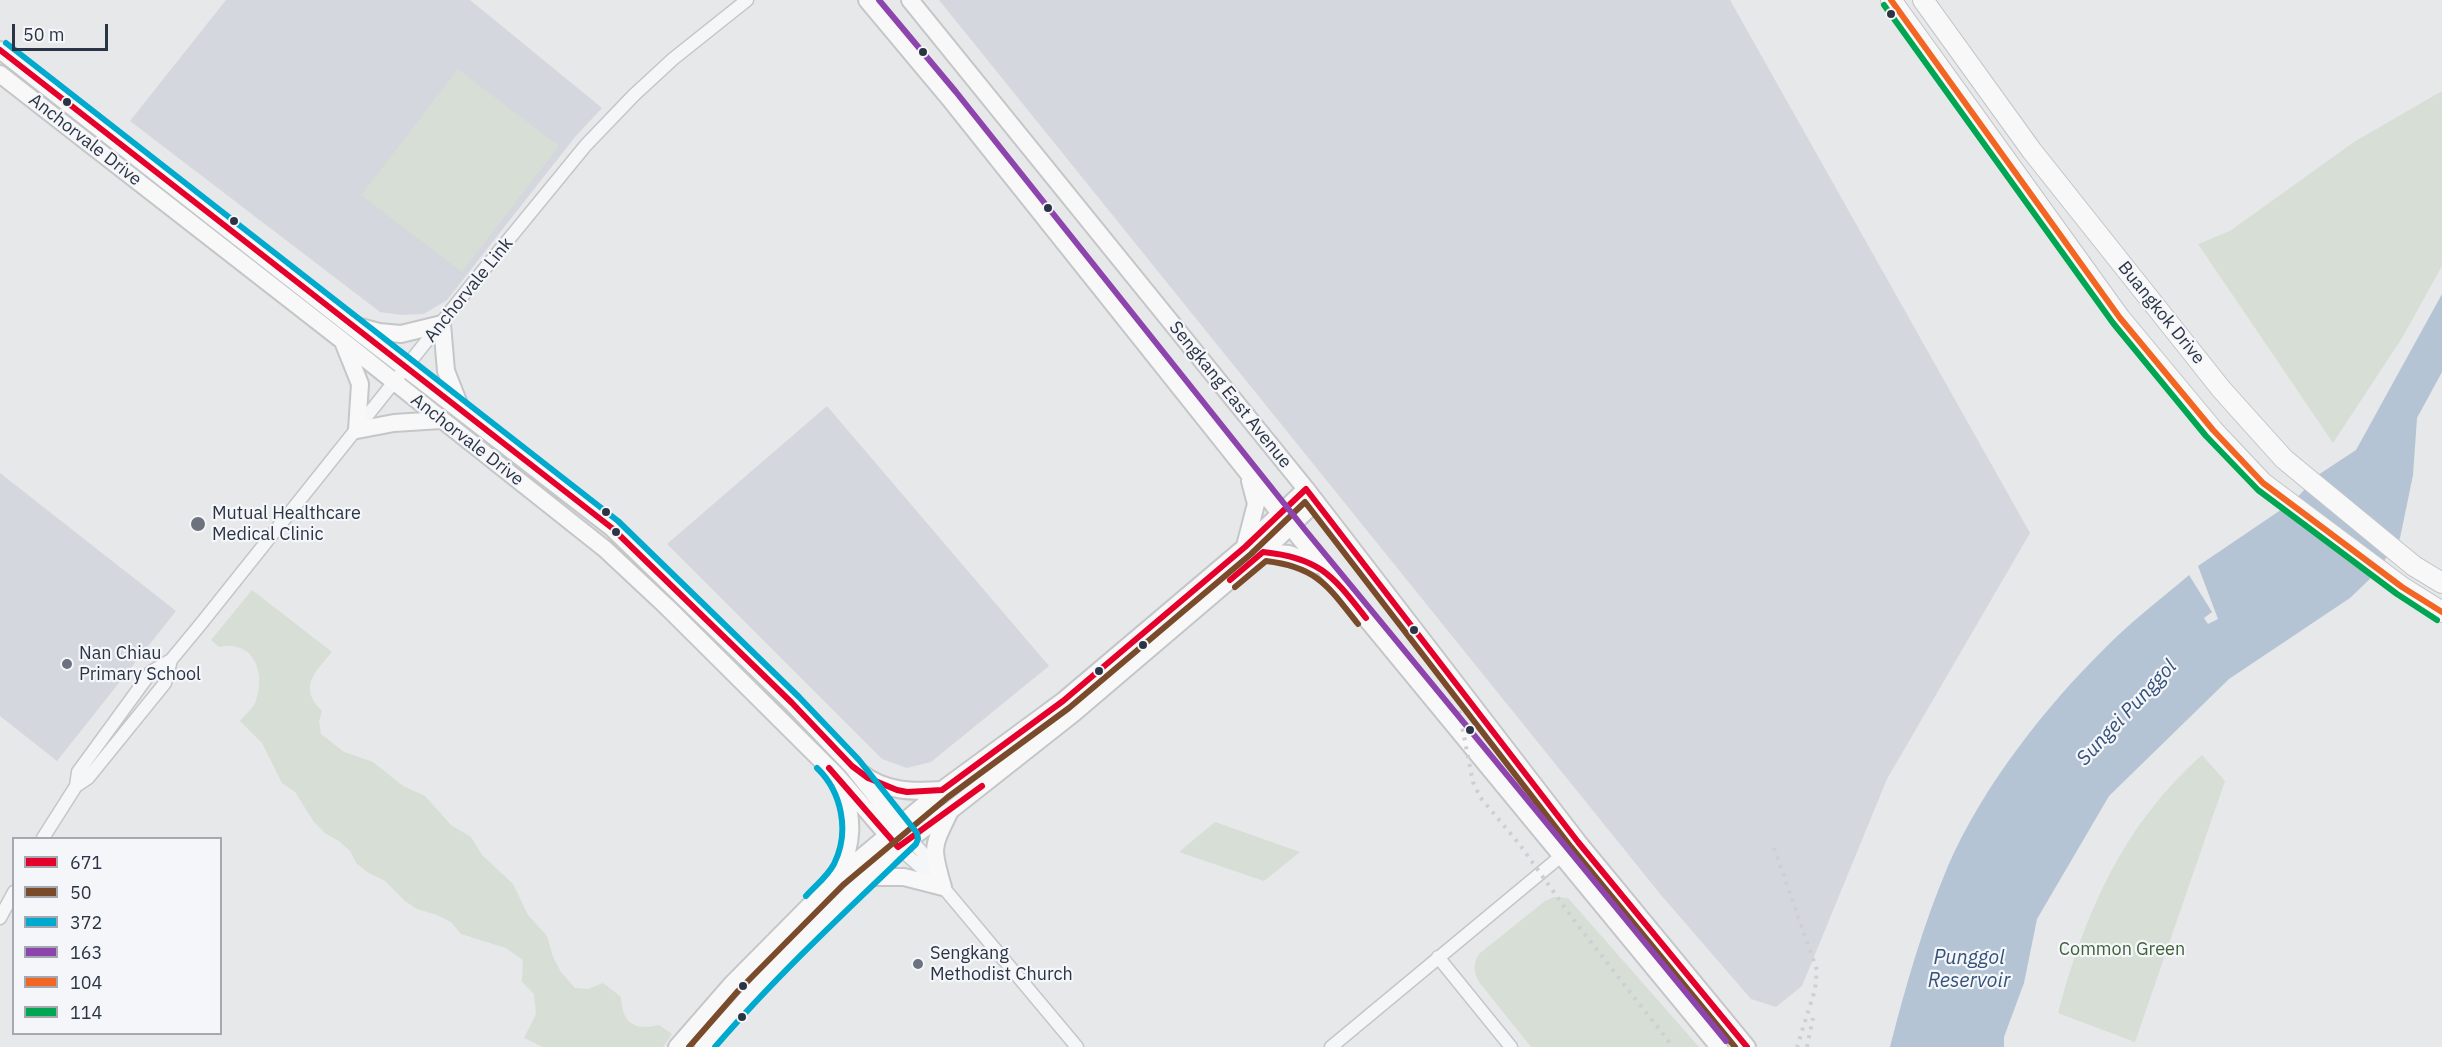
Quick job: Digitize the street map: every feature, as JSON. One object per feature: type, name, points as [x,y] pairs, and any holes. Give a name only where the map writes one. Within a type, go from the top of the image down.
[{"type":"main road","name":"Buangkok Drive","points":[[1891,0],[2120,318],[2205,421],[2263,483],[2402,587],[2442,612]]},
{"type":"main road","name":"Buangkok Drive","points":[[1923,0],[2032,151],[2222,390],[2284,459],[2414,566],[2442,583]]},
{"type":"street","name":"Anchorvale Link","points":[[44,837],[76,786],[88,778],[165,682],[171,660],[594,137],[634,95],[673,60],[747,0]]},
{"type":"street","name":"Sengkang East Avenue","points":[[910,0],[1311,496],[1578,842],[1747,1047]]},
{"type":"street","name":"Sengkang East Avenue","points":[[868,2],[949,98],[1324,568],[1719,1047]]},
{"type":"street","name":"Anchorvale Drive","points":[[0,51],[612,528],[792,703],[852,766],[898,836]]},
{"type":"street","name":"Anchorvale Drive","points":[[0,74],[343,341],[604,549],[667,607],[898,836]]},
{"type":"street","points":[[347,323],[379,332],[401,334],[442,324],[446,371],[463,413]]},
{"type":"street","points":[[343,341],[360,384],[357,430],[394,423],[441,420]]},
{"type":"street","points":[[1245,470],[1254,490],[1256,504],[1245,547]]},
{"type":"street","points":[[703,1047],[771,972],[866,877],[898,836],[942,790],[1063,701],[1245,547],[1285,520],[1311,496]]},
{"type":"street","points":[[677,1047],[738,978],[837,878],[898,836],[951,810],[1074,713],[1263,552],[1285,520]]},
{"type":"street","points":[[1263,552],[1300,557],[1324,568]]},
{"type":"street","points":[[852,766],[868,778],[897,790],[907,792],[942,790]]},
{"type":"street","points":[[837,776],[849,807],[852,833],[847,856],[837,878]]},
{"type":"street","points":[[943,887],[933,855],[934,846],[951,810]]},
{"type":"street","points":[[898,836],[912,861],[943,887],[1077,1047]]},
{"type":"street","points":[[1331,1047],[1578,842]]},
{"type":"street","points":[[866,877],[904,877],[943,887]]},
{"type":"street","points":[[0,918],[12,896]]},
{"type":"street","points":[[1438,957],[1511,1047]]},
{"type":"shaded area","points":[[226,0],[470,0],[602,108],[575,137],[447,300],[424,314],[401,315],[380,312],[130,121]]},
{"type":"shaded area","points":[[939,0],[1730,0],[2030,533],[1887,779],[1802,986],[1776,1007],[1751,999],[1661,895]]},
{"type":"shaded area","points":[[827,406],[1049,666],[931,762],[907,768],[882,759],[667,544]]},
{"type":"shaded area","name":"Nan Chiau Primary School","points":[[0,473],[176,611],[57,761],[0,716]]},
{"type":"green space","points":[[458,69],[559,146],[462,272],[361,195]]},
{"type":"green space","points":[[2442,91],[2442,266],[2402,338],[2333,443],[2198,244],[2230,231],[2354,142]]},
{"type":"green space","points":[[252,590],[332,652],[319,667],[311,681],[310,688],[315,703],[322,711],[319,722],[321,734],[344,752],[373,762],[403,786],[425,796],[451,825],[471,837],[482,855],[513,884],[528,915],[547,936],[553,957],[561,972],[575,988],[588,989],[603,983],[621,997],[624,1013],[631,1023],[643,1027],[659,1025],[672,1034],[663,1047],[543,1047],[524,1038],[536,1014],[534,994],[522,982],[523,960],[506,948],[461,934],[451,922],[417,909],[405,901],[385,881],[357,864],[350,851],[314,822],[295,792],[282,783],[262,743],[240,721],[254,705],[258,692],[258,670],[255,661],[241,648],[219,647],[211,640]]},
{"type":"green space","name":"Common Green","points":[[2202,755],[2225,781],[2135,1042],[2058,1013],[2081,940],[2110,872],[2150,811],[2174,782]]},
{"type":"green space","points":[[1215,822],[1300,852],[1264,881],[1179,852]]},
{"type":"green space","points":[[1554,897],[1568,898],[1699,1047],[1531,1047],[1479,982],[1475,964],[1479,954],[1545,901]]},
{"type":"water","name":"Punggol Reservoir","points":[[2442,294],[2442,372],[2417,418],[2413,475],[2400,538],[2374,575],[2350,598],[2229,679],[2109,796],[2037,919],[2024,983],[2004,1037],[2004,1047],[1890,1047],[1916,955],[1948,866],[1979,806],[2017,749],[2061,695],[2107,646],[2189,575],[2212,612],[2204,618],[2208,624],[2218,619],[2198,566],[2294,501],[2318,475],[2356,450]]},
{"type":"railway","points":[[1459,711],[1473,782],[1480,797],[1520,845],[1576,923],[1673,1047]]},
{"type":"railway","points":[[1774,848],[1817,970],[1815,990],[1797,1047]]},
{"type":"railway","points":[[1807,1047],[1813,1018]]},
{"type":"transit line","name":"163","points":[[879,0],[956,92],[1306,531],[1726,1041]]},
{"type":"transit line","name":"104","points":[[1891,0],[2120,318],[2213,430],[2263,483],[2402,587],[2442,612]]},
{"type":"transit line","name":"114","points":[[1884,5],[2113,323],[2206,436],[2258,490],[2397,594],[2437,620]]},
{"type":"transit line","name":"372","points":[[6,43],[618,521],[799,697],[859,760],[917,833],[916,844],[838,918],[715,1047]]},
{"type":"transit line","name":"671","points":[[0,50],[612,528],[792,703],[852,766],[868,778],[897,790],[907,792],[942,790],[1063,701],[1245,547],[1306,489],[1578,842],[1747,1047]]},
{"type":"transit line","name":"50","points":[[689,1047],[738,991],[843,885],[948,797],[1069,708],[1251,554],[1305,502],[1571,847],[1735,1047]]},
{"type":"transit line","name":"671","points":[[1230,580],[1263,552],[1298,559],[1323,571],[1344,590],[1366,618]]},
{"type":"transit line","name":"50","points":[[1235,587],[1266,561],[1298,568],[1320,580],[1358,624]]},
{"type":"transit line","name":"372","points":[[806,896],[831,869],[842,839],[838,800],[826,778],[817,768]]},
{"type":"transit line","name":"671","points":[[829,768],[898,847],[982,786]]},
{"type":"place","name":"Mutual Healthcare Medical Clinic","points":[[198,524]]},
{"type":"place","name":"Nan Chiau Primary School","points":[[67,664]]},
{"type":"place","name":"Sengkang Methodist Church","points":[[918,964]]},
{"type":"water label","name":"Sungei Punggol","points":[[2127,713]]}]
